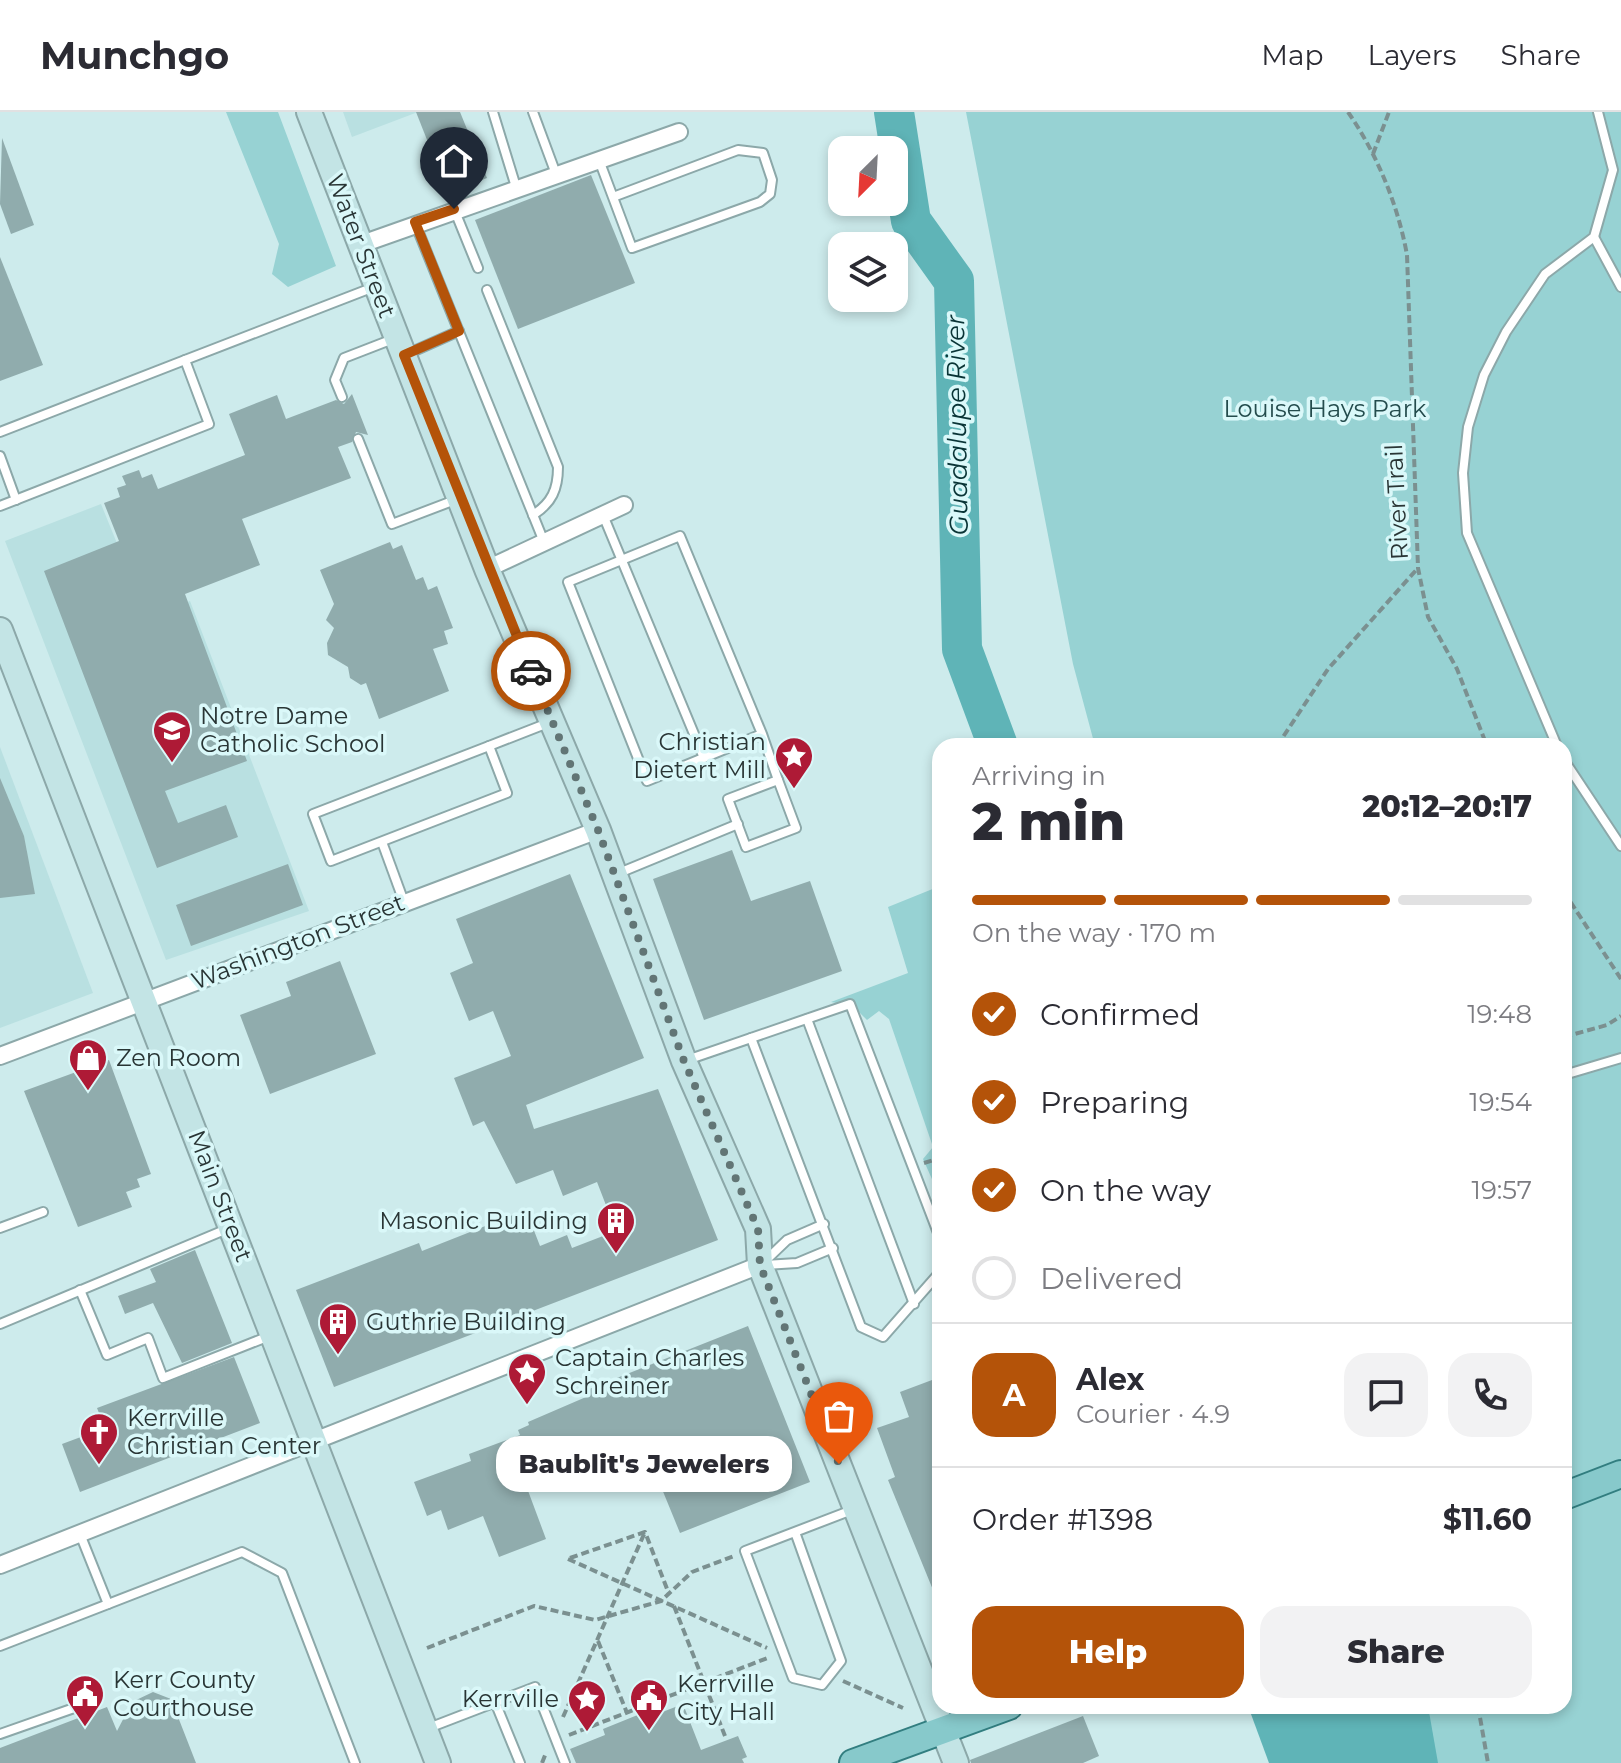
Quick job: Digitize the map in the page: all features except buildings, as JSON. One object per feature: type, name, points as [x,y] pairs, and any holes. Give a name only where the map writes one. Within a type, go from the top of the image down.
[{"type":"main road","points":[[1572,1493],[1621,1474]]},
{"type":"main road","points":[[853,1763],[986,1714]]},
{"type":"street","name":"Water Street","points":[[309,112],[487,569],[598,830],[684,1061],[758,1229],[760,1265],[932,1701]]},
{"type":"street","points":[[359,245],[415,222],[679,132]]},
{"type":"street","points":[[487,569],[624,505]]},
{"type":"street","name":"Main Street","points":[[0,630],[146,999],[438,1763]]},
{"type":"street","name":"Washington Street","points":[[0,1056],[598,830]]},
{"type":"street","points":[[0,1565],[760,1265]]},
{"type":"street","name":"Water Street","points":[[937,1714],[956,1763]]},
{"type":"lane","points":[[493,112],[516,187]]},
{"type":"lane","points":[[533,112],[556,174]]},
{"type":"lane","points":[[1554,738],[1467,533],[1463,473],[1468,427],[1484,375],[1506,332],[1545,274],[1594,237],[1613,170],[1598,112]]},
{"type":"lane","points":[[599,159],[613,197],[632,248],[760,202],[770,194],[772,180],[763,153],[752,149],[738,150],[613,197]]},
{"type":"lane","points":[[454,209],[478,268]]},
{"type":"lane","points":[[415,222],[544,542]]},
{"type":"lane","points":[[1594,237],[1621,287]]},
{"type":"lane","points":[[0,432],[376,286]]},
{"type":"lane","points":[[487,290],[558,467],[558,484],[547,506],[533,515]]},
{"type":"lane","points":[[342,397],[335,380],[344,358],[459,331]]},
{"type":"lane","points":[[0,506],[209,424],[185,360]]},
{"type":"lane","points":[[358,439],[392,524],[460,498]]},
{"type":"lane","points":[[0,456],[16,500]]},
{"type":"lane","points":[[603,515],[704,758]]},
{"type":"lane","points":[[762,734],[647,781],[568,582],[680,536],[762,734],[796,828],[746,847],[728,799],[778,780]]},
{"type":"lane","points":[[489,746],[507,793],[331,861],[313,814],[489,746],[552,722]]},
{"type":"lane","points":[[1572,772],[1621,846]]},
{"type":"lane","points":[[615,875],[738,824]]},
{"type":"lane","points":[[382,842],[404,902]]},
{"type":"lane","points":[[684,1061],[850,1004],[932,1217]]},
{"type":"lane","points":[[807,1019],[914,1304]]},
{"type":"lane","points":[[751,1038],[861,1327],[883,1337],[932,1282]]},
{"type":"lane","points":[[1572,1073],[1621,1058]]},
{"type":"lane","points":[[0,1228],[43,1212]]},
{"type":"lane","points":[[760,1265],[787,1240],[824,1224]]},
{"type":"lane","points":[[0,1324],[232,1227]]},
{"type":"lane","points":[[760,1265],[797,1263],[833,1248]]},
{"type":"lane","points":[[80,1290],[107,1355],[148,1338],[163,1378],[274,1334]]},
{"type":"lane","points":[[795,1532],[841,1661],[822,1685],[793,1678],[745,1551],[795,1532],[856,1509]]},
{"type":"lane","points":[[80,1534],[108,1604]]},
{"type":"lane","points":[[0,1646],[242,1552],[282,1573],[355,1763]]},
{"type":"lane","points":[[425,1729],[535,1687],[565,1763]]},
{"type":"lane","points":[[495,1702],[520,1763]]},
{"type":"lane","points":[[0,1734],[77,1707]]},
{"type":"path","name":"River Trail","points":[[1348,112],[1373,154],[1398,217],[1409,269],[1418,568],[1428,617],[1457,669],[1484,738]]},
{"type":"path","points":[[1373,154],[1389,112]]},
{"type":"path","points":[[1282,738],[1328,669],[1418,568]]},
{"type":"path","points":[[1572,904],[1621,979]]},
{"type":"path","points":[[1572,1035],[1607,1025],[1621,1016]]},
{"type":"path","points":[[645,1532],[568,1559],[622,1583],[661,1601],[772,1650],[771,1657],[567,1736],[560,1723],[608,1617],[622,1583],[645,1532]]},
{"type":"path","points":[[645,1532],[669,1594]]},
{"type":"path","points":[[427,1648],[534,1606],[595,1620],[661,1601],[692,1572],[745,1551]]},
{"type":"path","points":[[674,1606],[725,1736]]},
{"type":"path","points":[[597,1639],[627,1713]]},
{"type":"path","points":[[843,1681],[903,1708]]},
{"type":"path","points":[[1479,1714],[1488,1763]]},
{"type":"shaded area","points":[[343,112],[418,112],[352,137]]},
{"type":"shaded area","name":"Notre Dame Catholic School","points":[[101,504],[147,617],[190,601],[309,911],[166,960],[5,541]]},
{"type":"shaded area","points":[[0,747],[93,993],[0,1028]]},
{"type":"shaded area","points":[[1251,1714],[1429,1714],[1438,1763],[1269,1763]]},
{"type":"green space","points":[[226,112],[278,112],[336,266],[288,287],[272,274],[279,244]]},
{"type":"green space","name":"Louise Hays Park","points":[[966,112],[1621,112],[1621,1763],[1417,1763],[1401,1714],[1572,1714],[1572,738],[1093,738],[1073,664]]},
{"type":"green space","points":[[932,889],[932,1144],[889,1019],[879,1011],[867,1020],[853,1006],[831,1002],[908,973],[888,907]]},
{"type":"green space","points":[[932,1148],[932,1179],[923,1159]]},
{"type":"waterway","name":"Guadalupe River","points":[[894,112],[911,221],[954,281],[962,649],[995,738]]},
{"type":"way so far","points":[[531,671],[598,830],[684,1061],[758,1229],[760,1265],[839,1464]]},
{"type":"place","name":"Notre Dame Catholic School","points":[[172,764]]},
{"type":"place","name":"Christian Dietert Mill","points":[[794,790]]},
{"type":"place","name":"Zen Room","points":[[88,1092]]},
{"type":"place","name":"Masonic Building","points":[[616,1255]]},
{"type":"place","name":"Guthrie Building","points":[[338,1356]]},
{"type":"place","name":"Captain Charles Schreiner","points":[[527,1406]]},
{"type":"place","name":"Baublit's Jewelers","points":[[839,1464]]},
{"type":"place","name":"Kerrville Christian Center","points":[[99,1466]]},
{"type":"place","name":"Kerr County Courthouse","points":[[85,1728]]},
{"type":"place","name":"Kerrville City Hall","points":[[649,1732]]},
{"type":"place","name":"Kerrville","points":[[587,1733]]},
{"type":"route","points":[[454,209],[415,222],[459,331],[404,355],[487,569],[531,671]]}]
